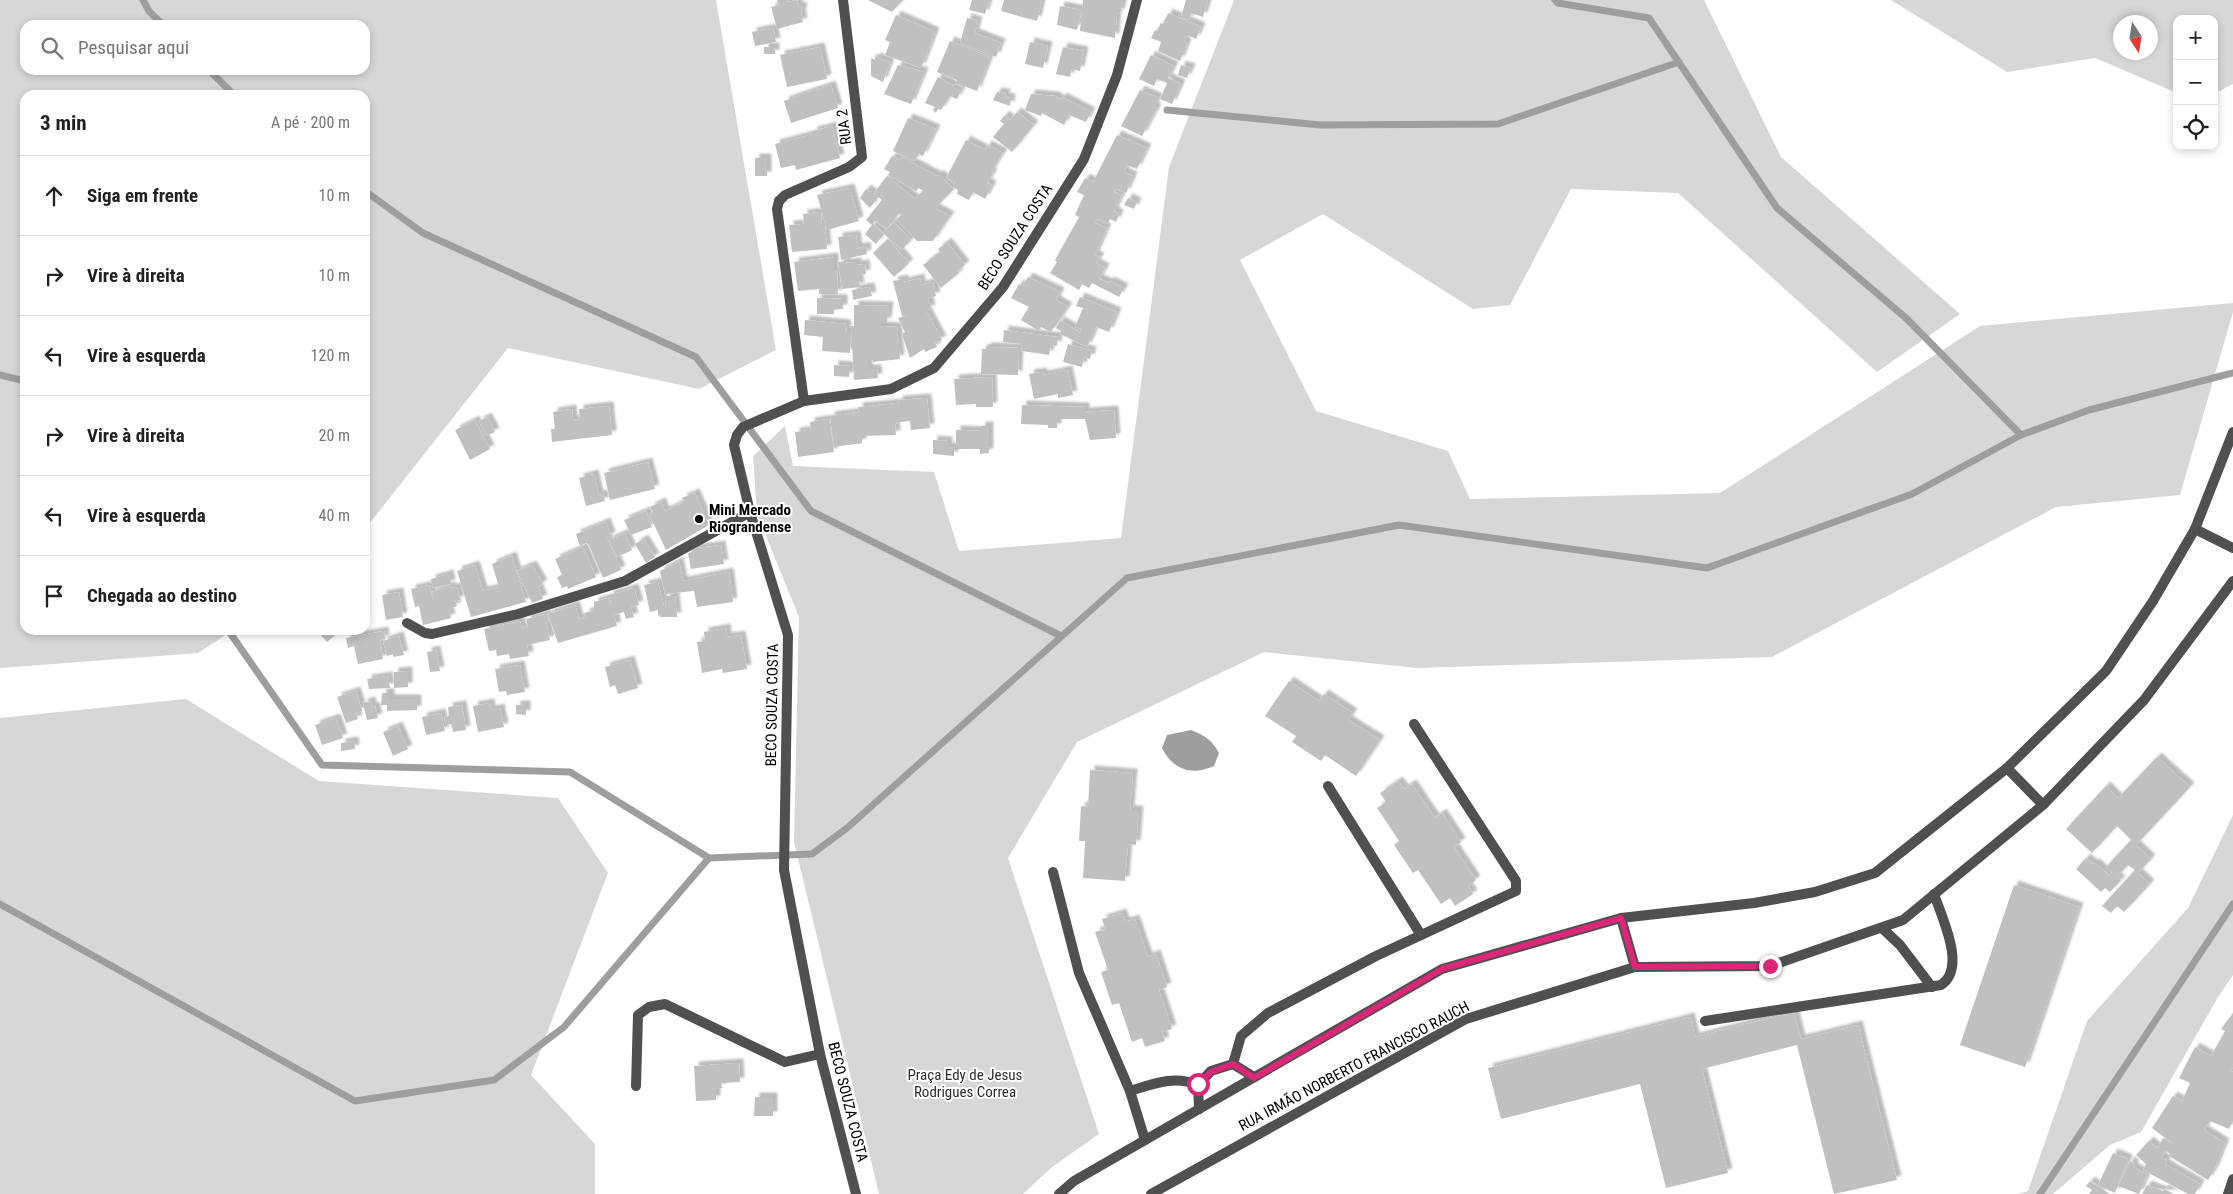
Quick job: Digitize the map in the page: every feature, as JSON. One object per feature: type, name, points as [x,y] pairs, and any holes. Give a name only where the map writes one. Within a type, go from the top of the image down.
[{"type":"street","name":"RUA 2","points":[[804,400],[777,209],[779,201],[786,195],[849,168],[862,157],[843,0]]},
{"type":"street","name":"BECO SOUZA COSTA","points":[[856,1194],[820,1054],[784,870],[788,635],[750,512],[734,445],[737,435],[743,427],[804,400],[891,389],[934,368],[1003,287],[1084,159],[1117,75],[1137,0]]},
{"type":"street","points":[[1059,1194],[1074,1181],[1442,969],[1621,918],[1754,903],[1815,892],[1875,874],[2008,768],[2106,671],[2153,601],[2195,529],[2233,432]]},
{"type":"street","points":[[407,624],[425,634],[432,634],[518,614],[625,581],[750,512]]},
{"type":"street","points":[[2195,529],[2233,548]]},
{"type":"street","name":"RUA IRMÃO NORBERTO FRANCISCO RAUCH","points":[[1151,1194],[1466,1019],[1635,967],[1770,966],[1902,920],[2043,805],[2144,700],[2233,581]]},
{"type":"street","points":[[1233,1064],[1241,1036],[1268,1013],[1420,935],[1516,891],[1518,887],[1516,881],[1414,724]]},
{"type":"street","points":[[2008,768],[2043,805]]},
{"type":"street","points":[[1328,786],[1420,935]]},
{"type":"street","points":[[1053,872],[1079,973],[1130,1091],[1145,1140]]},
{"type":"street","points":[[1705,1021],[1932,986],[1946,981],[1953,969],[1952,951],[1934,894]]},
{"type":"street","points":[[1621,918],[1635,967]]},
{"type":"street","points":[[1882,928],[1904,949],[1932,986]]},
{"type":"street","points":[[636,1086],[638,1016],[649,1007],[665,1004],[785,1062],[820,1054]]},
{"type":"street","points":[[1233,1064],[1254,1078]]},
{"type":"street","points":[[1199,1109],[1198,1084],[1211,1072],[1233,1064]]},
{"type":"street","points":[[1130,1091],[1161,1081],[1179,1080],[1198,1084]]},
{"type":"street","points":[[2228,1194],[2233,1179]]},
{"type":"green space","points":[[0,0],[716,0],[776,350],[699,389],[508,348],[370,523],[370,90],[20,90],[20,635],[225,635],[198,653],[0,668]]},
{"type":"green space","name":"Praça Edy de Jesus Rodrigues Correa","points":[[1234,0],[1704,0],[1781,157],[1960,314],[1877,372],[1678,193],[1571,189],[1510,305],[1473,309],[1323,214],[1240,260],[1316,411],[1448,451],[1470,499],[1720,493],[1980,326],[2233,303],[2233,312],[2180,495],[2056,507],[1772,657],[1417,668],[1264,652],[1077,742],[1008,858],[1099,1134],[1052,1167],[1023,1194],[879,1194],[794,842],[799,617],[757,514],[753,456],[785,426],[793,466],[934,472],[959,551],[1121,538],[1169,167]]},
{"type":"green space","points":[[1891,0],[2233,0],[2233,84],[2218,92],[2218,15],[2173,15],[2173,91],[2095,58],[2007,72]]},
{"type":"green space","points":[[186,699],[319,781],[558,798],[608,873],[531,1075],[595,1144],[595,1194],[0,1194],[0,718]]},
{"type":"green space","points":[[2233,815],[2233,975],[2218,997],[2141,1132],[2110,1145],[2053,1194],[2018,1194],[2028,1191],[2087,1021],[2188,908]]},
{"type":"shaded area","points":[[1191,730],[1207,738],[1216,748],[1219,753],[1214,766],[1198,770],[1184,769],[1177,766],[1166,756],[1162,748],[1167,735]]},
{"type":"building","points":[[777,0],[787,0],[788,2],[797,0],[799,7],[802,6],[803,22],[777,29],[771,7],[779,5]]},
{"type":"building","points":[[868,0],[903,0],[892,12]]},
{"type":"building","points":[[972,0],[989,0],[985,14],[969,10]]},
{"type":"building","points":[[1004,0],[1042,0],[1037,21],[1001,11]]},
{"type":"building","points":[[1083,0],[1123,0],[1120,14],[1117,13],[1115,38],[1080,31]]},
{"type":"building","points":[[1186,0],[1208,0],[1203,17],[1191,13],[1189,20],[1181,17]]},
{"type":"building","points":[[1060,6],[1082,10],[1077,30],[1057,25]]},
{"type":"building","points":[[1168,13],[1201,27],[1196,39],[1187,35],[1184,41],[1187,43],[1180,61],[1158,51],[1161,42],[1151,38],[1161,23],[1163,24]]},
{"type":"building","points":[[896,15],[935,32],[921,68],[885,55],[890,42],[885,40]]},
{"type":"building","points":[[967,18],[978,21],[975,33],[1001,43],[996,57],[960,43]]},
{"type":"building","points":[[773,28],[776,42],[755,46],[752,32]]},
{"type":"building","points":[[950,41],[990,57],[977,91],[956,83],[957,80],[937,72]]},
{"type":"building","points":[[1030,42],[1048,46],[1043,68],[1025,64]]},
{"type":"building","points":[[764,47],[775,47],[775,54],[764,54]]},
{"type":"building","points":[[820,47],[827,79],[787,87],[780,55]]},
{"type":"building","points":[[1063,47],[1084,51],[1080,71],[1072,69],[1070,77],[1056,74]]},
{"type":"building","points":[[1151,55],[1174,66],[1168,78],[1181,84],[1172,104],[1160,99],[1167,83],[1157,79],[1154,86],[1139,79]]},
{"type":"building","points":[[875,57],[890,62],[883,82],[871,76],[871,58],[875,60]]},
{"type":"building","points":[[898,65],[924,72],[911,104],[884,94]]},
{"type":"building","points":[[1181,65],[1191,68],[1187,78],[1178,75]]},
{"type":"building","points":[[938,77],[954,86],[955,84],[963,87],[957,99],[950,96],[941,110],[938,109],[936,113],[933,110],[935,107],[925,103]]},
{"type":"building","points":[[831,85],[838,108],[791,123],[784,101]]},
{"type":"building","points":[[1140,90],[1158,98],[1154,107],[1157,108],[1142,136],[1121,126]]},
{"type":"building","points":[[997,92],[1006,93],[1005,97],[1011,98],[1010,106],[993,100]]},
{"type":"building","points":[[1031,94],[1055,96],[1060,100],[1062,97],[1091,112],[1086,122],[1069,115],[1064,125],[1042,113],[1041,116],[1025,110]]},
{"type":"building","points":[[1017,112],[1034,125],[1012,152],[993,137],[1004,124],[1000,121],[1005,115],[1010,120]]},
{"type":"building","points":[[908,118],[936,129],[923,156],[919,154],[915,161],[893,151]]},
{"type":"building","points":[[832,126],[840,158],[796,170],[795,165],[781,168],[775,144],[813,134],[813,131]]},
{"type":"building","points":[[1117,135],[1147,148],[1137,169],[1127,165],[1124,172],[1133,176],[1126,193],[1116,189],[1114,192],[1122,195],[1114,211],[1119,214],[1116,222],[1110,219],[1108,224],[1097,219],[1095,223],[1107,228],[1095,255],[1100,257],[1096,263],[1105,268],[1099,279],[1109,283],[1110,281],[1124,288],[1119,297],[1092,283],[1089,288],[1082,284],[1079,290],[1050,273],[1057,262],[1055,260],[1079,217],[1075,215],[1084,195],[1077,192],[1085,178],[1093,182]]},
{"type":"building","points":[[966,140],[985,150],[987,145],[1003,153],[991,172],[993,173],[987,183],[992,185],[985,199],[973,192],[969,200],[957,194],[958,190],[953,187],[955,183],[946,178]]},
{"type":"building","points":[[892,156],[899,160],[902,157],[937,176],[939,174],[954,189],[935,208],[950,216],[933,241],[917,241],[896,220],[901,215],[899,213],[887,229],[875,221],[873,224],[884,234],[876,244],[865,234],[872,225],[866,220],[882,200],[874,193],[887,176],[915,199],[923,191],[919,188],[916,191],[888,175],[890,172],[884,169]]},
{"type":"building","points":[[755,158],[767,158],[767,176],[755,176]]},
{"type":"building","points":[[850,188],[859,221],[827,230],[817,195]]},
{"type":"building","points":[[866,189],[878,197],[870,208],[860,198]]},
{"type":"building","points":[[1128,198],[1137,202],[1134,209],[1124,205]]},
{"type":"building","points":[[821,212],[822,226],[825,226],[827,249],[792,252],[789,225],[804,224],[803,214]]},
{"type":"building","points":[[894,222],[911,240],[902,250],[883,233]]},
{"type":"building","points":[[856,235],[858,248],[866,246],[867,254],[841,260],[838,237]]},
{"type":"building","points":[[888,239],[909,263],[894,277],[873,253]]},
{"type":"building","points":[[947,242],[965,265],[957,271],[959,273],[941,288],[923,265],[940,252],[938,249]]},
{"type":"building","points":[[834,257],[834,270],[837,270],[838,294],[819,294],[819,289],[798,291],[794,262]]},
{"type":"building","points":[[846,261],[846,263],[857,262],[857,265],[865,264],[866,274],[858,275],[860,287],[842,289],[838,262]]},
{"type":"building","points":[[1028,277],[1060,292],[1056,300],[1068,307],[1051,332],[1041,327],[1039,331],[1021,320],[1029,307],[1011,298],[1019,284],[1023,286]]},
{"type":"building","points":[[920,278],[921,285],[933,282],[936,296],[928,298],[931,309],[926,310],[942,340],[935,343],[937,347],[925,352],[924,349],[910,358],[902,334],[905,332],[898,318],[907,315],[902,316],[893,281],[904,279],[904,282]]},
{"type":"building","points":[[870,287],[872,296],[853,300],[852,290]]},
{"type":"building","points":[[1080,297],[1117,312],[1109,332],[1096,327],[1087,347],[1060,334],[1061,331],[1056,328],[1060,321],[1080,332],[1081,329],[1075,327],[1083,308],[1076,306]]},
{"type":"building","points":[[817,298],[843,299],[843,309],[834,309],[834,314],[817,314]]},
{"type":"building","points":[[854,305],[889,306],[887,322],[880,322],[880,326],[897,327],[900,359],[873,362],[872,359],[868,359],[868,369],[877,369],[878,378],[854,380],[851,326],[854,326]]},
{"type":"building","points":[[805,320],[847,324],[846,332],[851,332],[850,353],[822,351],[823,337],[804,335]]},
{"type":"building","points":[[1004,330],[1058,337],[1057,346],[1051,345],[1049,355],[1022,351],[1021,344],[1003,342]]},
{"type":"building","points":[[1068,344],[1092,351],[1090,359],[1084,357],[1082,367],[1063,362]]},
{"type":"building","points":[[986,347],[1019,348],[1018,375],[981,374],[982,349],[986,349]]},
{"type":"building","points":[[834,365],[850,366],[849,377],[834,376]]},
{"type":"building","points":[[1068,370],[1073,395],[1058,398],[1058,394],[1034,399],[1029,374],[1042,372],[1043,375]]},
{"type":"building","points":[[992,377],[993,407],[976,407],[976,404],[956,405],[954,379]]},
{"type":"building","points":[[927,398],[930,428],[911,430],[910,421],[900,422],[895,424],[896,435],[862,436],[862,443],[834,447],[830,416],[859,412],[858,407],[899,403],[898,400]]},
{"type":"building","points":[[1022,405],[1085,407],[1085,412],[1114,410],[1116,438],[1090,440],[1085,419],[1057,419],[1057,428],[1048,428],[1048,425],[1021,424]]},
{"type":"building","points":[[609,406],[612,435],[552,442],[551,429],[555,429],[553,412],[572,409],[573,420],[580,419],[579,409]]},
{"type":"building","points":[[487,417],[495,432],[486,436],[479,421]]},
{"type":"building","points":[[829,419],[834,452],[798,457],[795,432],[811,430],[810,422]]},
{"type":"building","points":[[475,420],[490,449],[470,460],[455,430]]},
{"type":"building","points":[[981,426],[989,426],[989,453],[980,454],[980,449],[956,449],[956,430],[981,431]]},
{"type":"building","points":[[933,440],[948,441],[948,447],[954,448],[954,456],[933,454]]},
{"type":"building","points":[[648,462],[655,489],[610,500],[604,473]]},
{"type":"building","points":[[594,474],[599,495],[603,494],[605,501],[586,506],[579,478]]},
{"type":"building","points":[[695,493],[709,525],[666,550],[649,514],[653,512],[650,507],[661,502],[665,511],[684,502],[682,498]]},
{"type":"building","points":[[646,511],[652,527],[631,535],[624,520]]},
{"type":"building","points":[[606,522],[611,536],[607,538],[621,570],[603,578],[589,545],[586,543],[580,546],[576,534]]},
{"type":"building","points":[[625,533],[632,550],[617,557],[609,540]]},
{"type":"building","points":[[644,539],[655,557],[646,563],[635,544]]},
{"type":"building","points":[[721,545],[724,564],[691,569],[688,553],[692,552],[691,549]]},
{"type":"building","points":[[583,547],[596,577],[568,589],[567,586],[562,588],[557,577],[562,575],[555,559]]},
{"type":"building","points":[[512,556],[526,602],[471,617],[457,571],[475,565],[483,591],[499,587],[492,564]]},
{"type":"building","points":[[679,561],[683,581],[729,572],[733,602],[697,607],[694,591],[665,594],[660,571]]},
{"type":"building","points":[[532,565],[543,584],[538,587],[543,599],[532,603],[517,571]]},
{"type":"building","points":[[449,574],[451,584],[433,588],[431,579]]},
{"type":"building","points":[[658,582],[664,606],[666,606],[665,596],[675,596],[677,617],[661,617],[658,615],[658,610],[650,612],[644,585]]},
{"type":"building","points":[[430,585],[433,603],[432,592],[450,586],[451,588],[457,587],[460,600],[455,601],[457,606],[449,609],[451,618],[423,625],[419,606],[415,607],[411,589]]},
{"type":"building","points":[[634,588],[639,605],[631,607],[634,617],[626,619],[624,612],[614,615],[617,626],[558,643],[548,614],[575,605],[579,619],[586,617],[585,613],[594,610],[594,602],[608,598],[611,604],[609,595]]},
{"type":"building","points":[[399,592],[403,617],[386,620],[382,595]]},
{"type":"building","points":[[547,614],[549,621],[546,622],[550,640],[527,645],[529,656],[510,659],[509,654],[497,656],[496,650],[489,651],[484,629],[520,621],[523,632],[522,628],[528,626],[526,619]]},
{"type":"building","points":[[726,628],[727,637],[741,635],[747,669],[723,673],[722,669],[702,673],[697,642],[705,641],[704,632]]},
{"type":"building","points":[[384,631],[385,639],[380,640],[383,659],[358,664],[354,646],[348,648],[346,638]]},
{"type":"building","points":[[321,635],[335,635],[327,642]]},
{"type":"building","points":[[399,636],[404,655],[393,657],[393,654],[387,656],[383,641]]},
{"type":"building","points":[[436,650],[440,671],[430,672],[427,652]]},
{"type":"building","points":[[630,660],[638,688],[618,694],[615,685],[610,687],[605,667]]},
{"type":"building","points":[[520,665],[525,692],[507,695],[506,691],[499,692],[495,669]]},
{"type":"building","points":[[408,671],[408,687],[394,688],[394,672]]},
{"type":"building","points":[[388,676],[390,688],[369,689],[367,679]]},
{"type":"building","points":[[1289,681],[1319,701],[1324,694],[1353,713],[1348,720],[1380,740],[1356,776],[1325,755],[1321,761],[1292,742],[1296,736],[1265,716]]},
{"type":"building","points":[[356,691],[362,711],[356,713],[358,719],[346,723],[337,697]]},
{"type":"building","points":[[382,693],[390,693],[390,699],[417,699],[417,710],[387,711],[387,705],[381,705]]},
{"type":"building","points":[[371,701],[372,707],[375,706],[378,718],[367,720],[363,703]]},
{"type":"building","points":[[490,703],[491,710],[500,708],[504,727],[478,732],[473,706]]},
{"type":"building","points":[[462,705],[466,730],[453,732],[451,724],[446,724],[444,717],[449,716],[448,707]]},
{"type":"building","points":[[516,705],[526,705],[526,715],[516,714]]},
{"type":"building","points":[[441,713],[445,731],[426,735],[422,717]]},
{"type":"building","points":[[336,718],[343,738],[322,745],[315,725]]},
{"type":"building","points":[[398,726],[408,749],[393,756],[383,732]]},
{"type":"building","points":[[354,741],[355,749],[341,751],[341,743]]},
{"type":"building","points":[[2157,757],[2190,787],[2136,845],[2151,859],[2138,873],[2150,884],[2124,912],[2117,906],[2111,913],[2102,906],[2135,870],[2128,865],[2117,877],[2121,880],[2110,892],[2105,888],[2101,892],[2076,869],[2086,858],[2109,875],[2112,872],[2106,867],[2131,840],[2117,826],[2092,853],[2066,829],[2106,786],[2118,798]]},
{"type":"building","points":[[1090,770],[1133,773],[1130,810],[1139,810],[1136,845],[1128,844],[1125,881],[1083,878],[1085,841],[1079,841],[1081,806],[1088,807]]},
{"type":"building","points":[[1398,781],[1404,789],[1412,784],[1435,818],[1442,813],[1461,842],[1454,847],[1476,880],[1468,886],[1473,894],[1455,906],[1450,898],[1441,904],[1418,870],[1413,873],[1394,845],[1399,841],[1377,808],[1386,802],[1380,793]]},
{"type":"building","points":[[2014,885],[2079,907],[2025,1067],[1960,1045]]},
{"type":"building","points":[[1122,913],[1125,922],[1135,919],[1148,957],[1156,954],[1167,987],[1159,990],[1172,1029],[1162,1032],[1165,1041],[1145,1047],[1142,1038],[1132,1042],[1119,1003],[1112,1005],[1101,972],[1108,970],[1095,932],[1105,929],[1102,919]]},
{"type":"building","points":[[1794,1012],[1801,1039],[1858,1025],[1897,1180],[1834,1194],[1797,1045],[1702,1069],[1728,1173],[1666,1188],[1640,1084],[1501,1119],[1488,1068],[1690,1017],[1695,1037]]},
{"type":"building","points":[[2233,1013],[2233,1068],[2230,1071],[2233,1072],[2233,1121],[2229,1129],[2210,1121],[2204,1130],[2225,1143],[2215,1168],[2208,1180],[2169,1156],[2170,1154],[2166,1151],[2161,1157],[2167,1160],[2165,1164],[2200,1184],[2195,1194],[2188,1194],[2143,1170],[2146,1164],[2136,1155],[2149,1141],[2157,1148],[2163,1138],[2175,1145],[2152,1128],[2173,1096],[2182,1101],[2190,1083],[2179,1078],[2195,1047],[2211,1056],[2225,1031],[2221,1029]]},
{"type":"building","points":[[739,1063],[740,1082],[721,1083],[722,1088],[716,1088],[716,1100],[696,1101],[694,1066]]},
{"type":"building","points":[[755,1097],[773,1097],[773,1116],[754,1116]]},
{"type":"building","points":[[2113,1153],[2128,1159],[2115,1193],[2098,1185]]},
{"type":"building","points":[[2130,1161],[2135,1164],[2133,1167],[2147,1175],[2139,1194],[2118,1186]]},
{"type":"building","points":[[2090,1181],[2110,1194],[2089,1194],[2092,1190],[2086,1186]]},
{"type":"building","points":[[2147,1185],[2163,1191],[2164,1189],[2174,1194],[2142,1194]]},
{"type":"waterway","points":[[143,0],[149,11],[158,20]]},
{"type":"waterway","points":[[1555,0],[1558,3],[1649,18],[1777,208],[1907,319],[2021,435]]},
{"type":"waterway","points":[[1167,110],[1320,125],[1498,124],[1679,62]]},
{"type":"waterway","points":[[214,75],[229,90]]},
{"type":"waterway","points":[[370,195],[423,233],[696,357],[811,511],[1061,636]]},
{"type":"waterway","points":[[231,635],[322,765],[570,772],[709,858],[812,854],[847,828],[1127,578],[1399,525],[1707,568],[1912,494],[2021,435],[2089,410],[2233,373]]},
{"type":"waterway","points":[[0,375],[20,380]]},
{"type":"waterway","points":[[0,904],[355,1101],[494,1080],[564,1027],[709,858]]},
{"type":"waterway","points":[[2040,1194],[2233,904]]},
{"type":"place","name":"Mini Mercado Riograndense","points":[[699,519]]},
{"type":"route","points":[[1198,1084],[1211,1072],[1233,1064],[1254,1078],[1442,969],[1621,918],[1635,967],[1770,966]]}]
